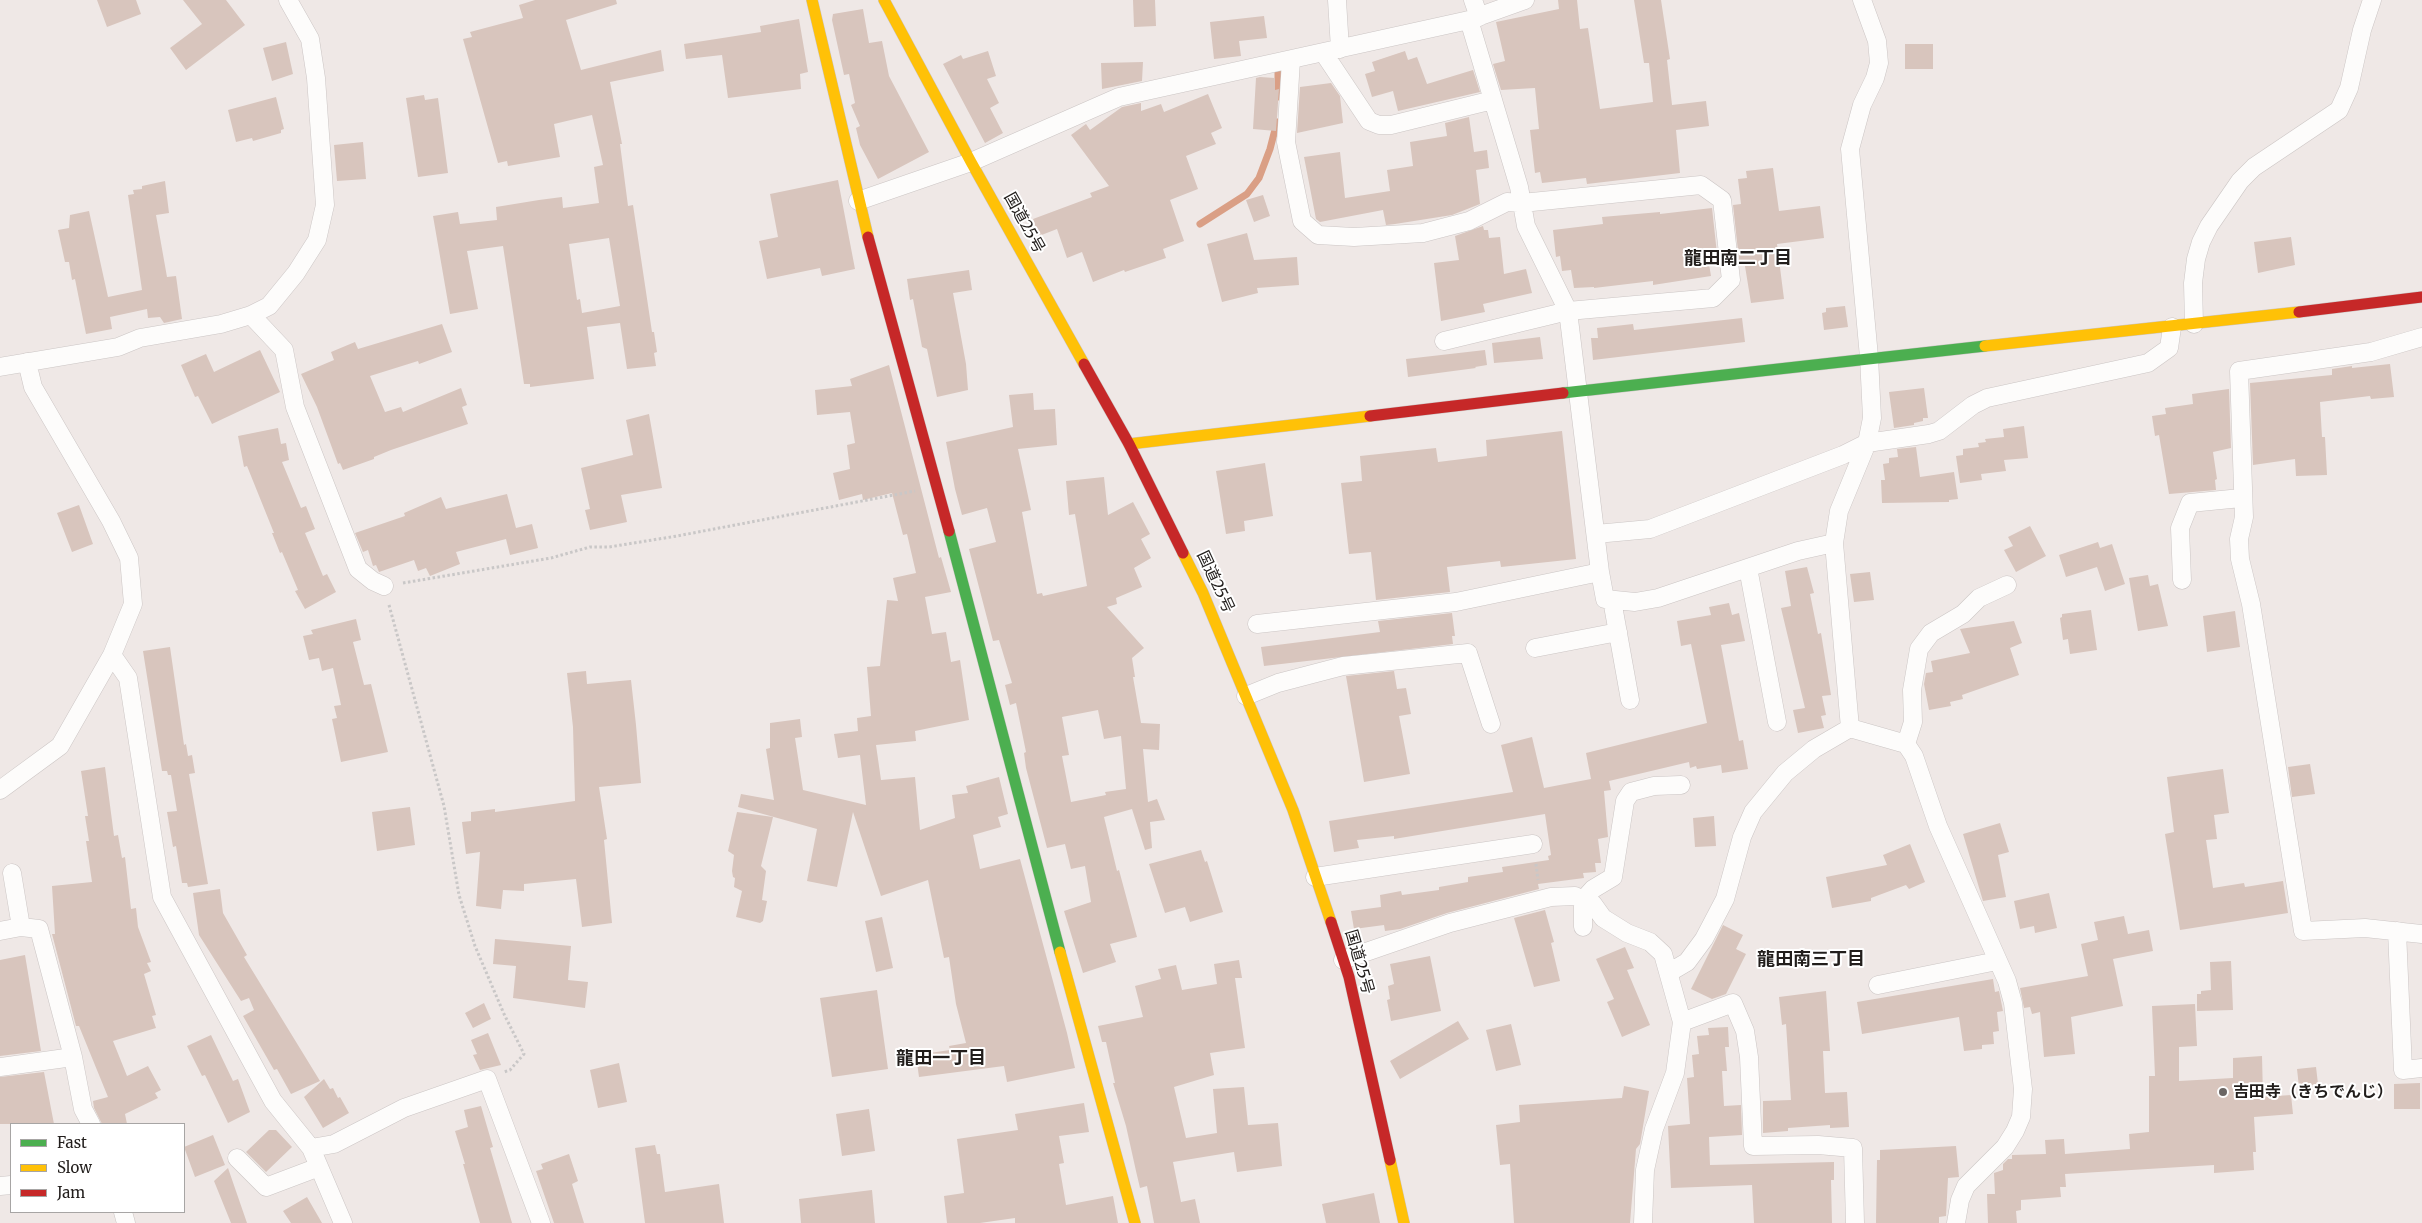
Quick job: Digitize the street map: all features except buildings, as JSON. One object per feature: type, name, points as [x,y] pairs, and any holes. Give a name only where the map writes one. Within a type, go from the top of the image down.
[{"type":"main road","points":[[812,0],[858,201],[938,486],[1040,882],[1135,1223]]},
{"type":"main road","name":"国道25号","points":[[884,0],[971,162],[1128,444],[1203,593],[1293,810],[1349,977],[1404,1223]]},
{"type":"main road","points":[[1128,444],[1869,357],[2172,327],[2422,297]]},
{"type":"street","points":[[1338,0],[1331,50],[1369,121],[1379,125],[1391,125],[1493,100]]},
{"type":"street","points":[[1473,0],[1474,19],[1493,100],[1519,187],[1526,226],[1568,311],[1600,572],[1605,599],[1635,602],[1658,598],[1798,551],[1834,543]]},
{"type":"street","points":[[858,201],[971,162],[1119,97],[1474,19],[1525,0]]},
{"type":"street","points":[[1850,728],[1834,543],[1839,511],[1867,443],[1872,418],[1869,357],[1850,148],[1862,105],[1875,78],[1879,63],[1877,41],[1862,0]]},
{"type":"street","points":[[2194,324],[2193,283],[2196,259],[2201,242],[2209,226],[2240,181],[2254,167],[2339,110],[2349,88],[2372,0]]},
{"type":"street","points":[[0,367],[118,347],[140,338],[222,324],[251,315],[269,306],[296,273],[317,240],[325,205],[316,78],[310,39],[295,2]]},
{"type":"street","points":[[1290,60],[1286,142],[1302,221],[1318,235],[1354,237],[1423,233],[1469,221],[1507,202],[1522,204],[1701,185],[1722,200],[1731,280],[1713,298],[1568,311],[1444,341]]},
{"type":"street","points":[[251,315],[284,350],[295,406],[358,569],[373,582],[384,586]]},
{"type":"street","points":[[1596,534],[1620,533],[1659,526],[1843,456],[1867,443],[1913,438],[1939,431],[1973,405],[1987,398],[2148,363],[2169,348],[2172,327]]},
{"type":"street","points":[[2422,337],[2371,352],[2239,371],[2243,475],[2241,498],[2244,517],[2239,539],[2240,559],[2251,604],[2303,931],[2364,928],[2422,934]]},
{"type":"street","points":[[0,790],[60,746],[112,655],[133,604],[129,558],[111,521],[33,387],[27,362]]},
{"type":"street","points":[[2182,580],[2180,528],[2190,503],[2241,498]]},
{"type":"street","points":[[1748,568],[1777,722]]},
{"type":"street","points":[[1257,624],[1456,602],[1600,572]]},
{"type":"street","points":[[1906,744],[1912,722],[1912,690],[1919,649],[1931,633],[1963,614],[1979,598],[2007,585]]},
{"type":"street","points":[[1612,600],[1630,700]]},
{"type":"street","points":[[1535,648],[1618,632]]},
{"type":"street","points":[[1246,696],[1278,682],[1343,666],[1468,653],[1491,724]]},
{"type":"street","points":[[112,655],[128,678],[162,897],[273,1100],[311,1148],[343,1223]]},
{"type":"street","points":[[1670,972],[1687,962],[1704,939],[1725,899],[1742,837],[1758,805],[1785,773],[1814,750],[1850,728],[1906,744],[1914,756],[1938,826],[1997,960],[2013,1003],[2023,1104],[2016,1131],[2005,1147],[1966,1186],[1960,1200],[1956,1223]]},
{"type":"street","points":[[1583,927],[1583,900],[1593,890],[1613,877],[1625,800],[1631,792],[1654,786],[1681,785]]},
{"type":"street","points":[[1315,877],[1534,844]]},
{"type":"street","points":[[12,873],[21,927]]},
{"type":"street","points":[[1343,960],[1450,923],[1540,900],[1575,896],[1593,904],[1603,918],[1627,933],[1650,942],[1663,954],[1670,972],[1682,1022],[1676,1073],[1654,1128],[1645,1170],[1643,1223]]},
{"type":"street","points":[[0,931],[21,927],[39,929],[73,1057],[83,1109],[90,1123]]},
{"type":"street","points":[[2397,931],[2403,1070],[2422,1068]]},
{"type":"street","points":[[1878,985],[1997,960]]},
{"type":"street","points":[[1682,1022],[1733,1003],[1745,1031],[1749,1057],[1754,1146],[1818,1145],[1853,1148],[1855,1223]]},
{"type":"street","points":[[0,1067],[73,1057]]},
{"type":"street","points":[[311,1148],[334,1144],[404,1108],[487,1079],[541,1223]]},
{"type":"street","points":[[237,1158],[266,1187],[319,1168]]},
{"type":"path","points":[[487,1079],[510,1070],[524,1054],[504,1014],[479,954],[459,895],[444,806],[384,586],[551,558],[590,547],[622,545],[677,536],[938,486]]},
{"type":"path","points":[[1534,844],[1540,900]]},
{"type":"waterway","points":[[1278,73],[1278,97]]},
{"type":"waterway","points":[[1200,224],[1247,194],[1259,178],[1270,149],[1277,122]]},
{"type":"traffic: fast","points":[[1563,393],[1985,346]]},
{"type":"traffic: fast","points":[[949,531],[1060,952]]},
{"type":"traffic: slow","points":[[812,0],[868,237]]},
{"type":"traffic: slow","points":[[884,0],[971,162],[1084,364]]},
{"type":"traffic: slow","points":[[1985,346],[2299,312]]},
{"type":"traffic: slow","points":[[1129,444],[1370,416]]},
{"type":"traffic: slow","points":[[1183,553],[1203,593],[1293,810],[1331,922]]},
{"type":"traffic: slow","points":[[1060,952],[1135,1223]]},
{"type":"traffic: slow","points":[[1390,1160],[1404,1223]]},
{"type":"traffic: jam","points":[[868,237],[949,531]]},
{"type":"traffic: jam","points":[[2299,312],[2422,297]]},
{"type":"traffic: jam","points":[[1084,364],[1129,444],[1183,553]]},
{"type":"traffic: jam","points":[[1370,416],[1563,393]]},
{"type":"traffic: jam","points":[[1331,922],[1349,977],[1390,1160]]},
{"type":"place","name":"吉田寺（きちでんじ）","points":[[2223,1092]]},
{"type":"district","name":"龍田南二丁目","points":[[1738,259]]},
{"type":"district","name":"龍田南三丁目","points":[[1811,960]]},
{"type":"district","name":"龍田一丁目","points":[[941,1059]]}]
